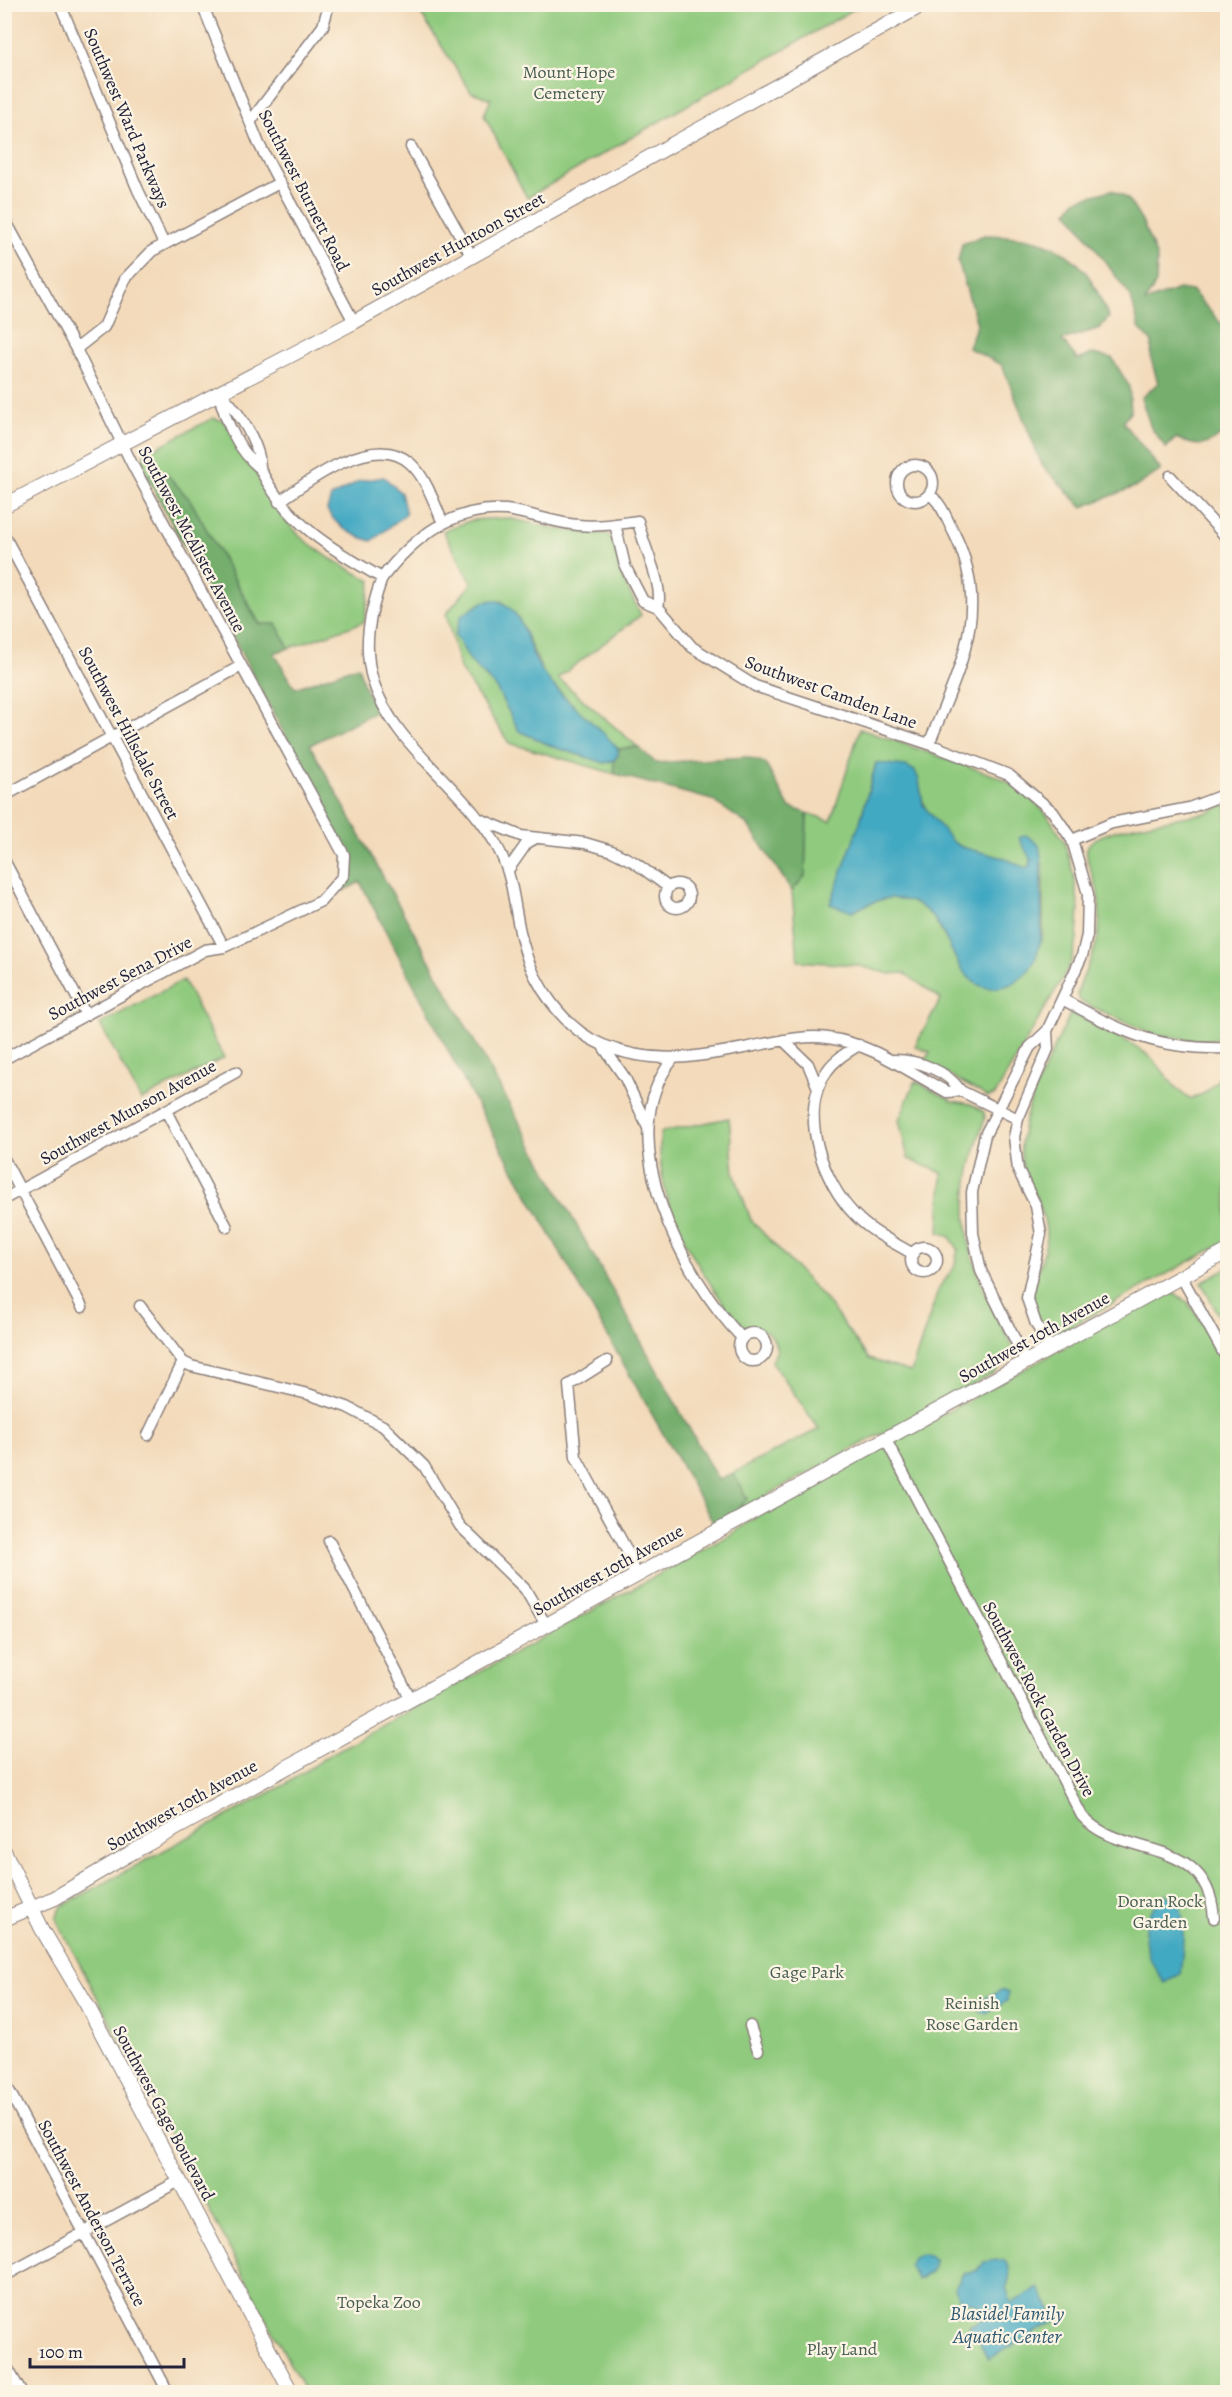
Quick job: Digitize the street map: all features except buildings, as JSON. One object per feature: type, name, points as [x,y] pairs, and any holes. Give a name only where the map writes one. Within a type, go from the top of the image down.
[{"type":"main road","name":"Southwest Huntoon Street","points":[[4,506],[354,322],[924,4]]},
{"type":"main road","name":"Southwest 10th Avenue","points":[[4,1919],[55,1898],[138,1849],[1227,1251]]},
{"type":"main road","name":"Southwest Gage Boulevard","points":[[4,1851],[291,2392]]},
{"type":"street","name":"Southwest Ward Parkways","points":[[60,4],[138,190],[164,244]]},
{"type":"street","name":"Southwest Burnett Road","points":[[202,4],[250,122],[279,183],[354,322]]},
{"type":"street","points":[[250,122],[323,26],[329,4]]},
{"type":"street","points":[[411,147],[472,257]]},
{"type":"street","points":[[76,349],[104,327],[120,287],[132,269],[152,251],[279,183]]},
{"type":"street","name":"Southwest McAlister Avenue","points":[[4,218],[76,349],[122,443],[241,666],[344,855],[343,876]]},
{"type":"street","points":[[219,392],[224,414],[249,459],[260,468],[279,502],[314,537],[382,578]]},
{"type":"street","points":[[279,502],[312,479],[350,460],[381,451],[402,457],[418,471],[444,522]]},
{"type":"street","points":[[1170,476],[1227,539]]},
{"type":"street","name":"Southwest Camden Lane","points":[[615,524],[625,567],[643,601],[658,607],[692,647],[755,686],[929,744],[964,656],[973,612],[966,560],[942,509],[929,494]]},
{"type":"street","points":[[649,1131],[625,1078],[601,1044],[562,1013],[537,980],[522,944],[513,886],[508,870],[490,834],[396,725],[376,689],[369,664],[367,643],[369,621],[382,578],[413,542],[444,522],[478,512],[501,510],[575,525],[638,521],[647,558],[661,594],[658,607]]},
{"type":"street","name":"Southwest Hillsdale Street","points":[[4,535],[224,947]]},
{"type":"street","points":[[4,796],[241,666]]},
{"type":"street","points":[[929,744],[1009,775],[1053,812],[1072,840],[1088,894],[1087,925],[1082,956],[1047,1031],[1030,1047],[997,1108],[978,1154],[972,1192],[973,1233],[987,1287],[1026,1362]]},
{"type":"street","points":[[1072,840],[1112,823],[1189,808],[1227,793]]},
{"type":"street","points":[[478,819],[521,836],[585,843],[612,851],[634,862],[668,887]]},
{"type":"street","points":[[508,870],[527,843],[536,838]]},
{"type":"street","points":[[4,860],[86,1015]]},
{"type":"street","name":"Southwest Sena Drive","points":[[4,1059],[205,950],[224,947],[321,901],[343,876]]},
{"type":"street","points":[[1062,999],[1110,1025],[1159,1044],[1227,1048]]},
{"type":"street","points":[[1047,1031],[1048,1049],[1018,1119],[1014,1137],[1018,1170],[1036,1206],[1041,1234],[1027,1298],[1036,1324],[1050,1348]]},
{"type":"street","points":[[601,1044],[639,1056],[673,1059],[783,1040],[827,1038],[859,1045],[894,1060],[912,1060],[954,1081],[960,1090],[1018,1119]]},
{"type":"street","points":[[783,1040],[808,1064],[818,1088]]},
{"type":"street","points":[[859,1045],[834,1063],[826,1072],[818,1088],[815,1108],[817,1143],[825,1173],[834,1191],[856,1217],[913,1254]]},
{"type":"street","points":[[673,1059],[657,1082],[649,1131],[653,1181],[663,1214],[721,1316],[742,1338]]},
{"type":"street","name":"Southwest Munson Avenue","points":[[4,1199],[236,1072]]},
{"type":"street","points":[[166,1111],[226,1227]]},
{"type":"street","points":[[4,1159],[82,1307]]},
{"type":"street","points":[[1181,1276],[1227,1361]]},
{"type":"street","points":[[140,1306],[183,1362],[191,1366],[308,1394],[347,1407],[382,1426],[424,1466],[460,1526],[525,1589],[546,1625]]},
{"type":"street","points":[[607,1360],[569,1385],[576,1457],[631,1558],[634,1576]]},
{"type":"street","points":[[148,1435],[183,1362]]},
{"type":"street","name":"Southwest Rock Garden Drive","points":[[885,1438],[1082,1816],[1108,1836],[1163,1852],[1189,1867],[1208,1889],[1213,1902],[1214,1918]]},
{"type":"street","points":[[329,1541],[411,1700]]},
{"type":"street","points":[[750,2025],[758,2050]]},
{"type":"street","name":"Southwest Anderson Terrace","points":[[4,2081],[168,2392]]},
{"type":"street","points":[[4,2276],[179,2181]]},
{"type":"street","points":[[4,2362],[21,2392]]},
{"type":"green space","name":"Mount Hope Cemetery","points":[[415,5],[861,5],[527,198],[484,115],[491,99],[471,92]]},
{"type":"green space","points":[[1112,190],[1128,199],[1143,223],[1157,258],[1156,283],[1145,302],[1179,289],[1192,291],[1227,330],[1227,430],[1209,443],[1197,445],[1176,438],[1166,448],[1151,428],[1141,398],[1158,383],[1151,359],[1152,342],[1139,328],[1131,297],[1068,211],[1076,200]]},
{"type":"green space","points":[[984,235],[1024,238],[1049,245],[1072,258],[1086,273],[1109,317],[1100,328],[1062,340],[1078,360],[1092,354],[1112,358],[1129,386],[1131,411],[1123,422],[1161,470],[1137,486],[1082,507],[1042,465],[1002,365],[968,348],[977,324],[958,261],[962,244]]},
{"type":"green space","points":[[213,418],[224,421],[284,519],[303,539],[331,559],[371,581],[364,622],[289,648],[276,624],[260,624],[190,500],[164,472],[146,475],[142,463],[144,454]]},
{"type":"green space","points":[[164,471],[190,500],[259,624],[276,624],[289,648],[274,653],[295,688],[358,666],[366,691],[377,711],[310,745],[718,1480],[733,1473],[747,1499],[734,1513],[714,1524],[473,1098],[360,882],[343,891],[350,875],[349,855],[146,475]]},
{"type":"green space","points":[[508,518],[562,530],[607,534],[612,538],[621,575],[641,615],[558,678],[638,747],[618,749],[545,677],[518,617],[502,601],[483,602],[483,675],[495,686],[519,731],[554,747],[605,763],[614,760],[615,774],[509,743],[460,669],[446,614],[472,583],[443,531],[472,520]]},
{"type":"green space","points":[[860,729],[999,777],[1024,791],[1048,816],[1064,841],[1074,876],[1079,909],[1077,940],[1070,965],[995,1095],[988,1097],[925,1062],[930,1052],[915,1046],[941,999],[904,973],[890,974],[856,965],[798,961],[792,891],[805,876],[807,813],[831,821]],"holes":[[[876,763],[921,792],[929,816],[953,842],[975,852],[1026,868],[1032,860],[1043,864],[1043,933],[1040,944],[965,972],[935,920],[924,908],[912,900],[896,897],[877,901],[852,912],[860,822]]]},
{"type":"green space","points":[[638,747],[656,763],[747,757],[765,763],[789,807],[807,813],[805,876],[792,891],[748,825],[712,800],[615,774],[614,760],[618,755],[618,749]]},
{"type":"green space","points":[[1226,804],[1227,1039],[1194,1040],[1153,1034],[1081,1002],[1077,995],[1098,938],[1100,921],[1098,893],[1087,858],[1087,848],[1093,841],[1105,834],[1205,813]]},
{"type":"green space","points":[[183,980],[224,1058],[141,1100],[100,1024]]},
{"type":"green space","points":[[1071,1012],[1121,1038],[1149,1056],[1183,1095],[1190,1099],[1205,1093],[1227,1070],[1227,1241],[1055,1335],[1047,1334],[1035,1313],[1032,1301],[1034,1283],[1045,1248],[1046,1227],[1025,1172],[1021,1145],[1029,1107]]},
{"type":"green space","points":[[915,1081],[953,1101],[971,1104],[984,1112],[985,1119],[974,1153],[968,1184],[966,1211],[968,1238],[985,1290],[1014,1349],[1013,1357],[994,1373],[734,1513],[747,1498],[733,1473],[819,1429],[771,1361],[777,1351],[770,1335],[766,1331],[741,1325],[735,1320],[692,1255],[680,1232],[664,1184],[660,1159],[661,1132],[729,1118],[734,1173],[751,1220],[825,1299],[869,1359],[911,1372],[939,1288],[954,1268],[958,1249],[950,1237],[939,1232],[942,1173],[908,1159],[899,1120]]},
{"type":"green space","points":[[1227,1268],[1227,1331],[1201,1282]]},
{"type":"green space","name":"Gage Park","points":[[1171,1293],[1189,1304],[1197,1314],[1227,1371],[1227,2392],[305,2392],[56,1919],[62,1906],[286,1784],[329,1755],[728,1536],[762,1513],[1162,1294]]},
{"type":"water","points":[[384,477],[401,493],[406,514],[372,541],[346,530],[327,510],[331,497],[359,481]]},
{"type":"water","points":[[494,600],[503,603],[517,616],[536,661],[553,686],[618,749],[618,755],[614,760],[605,763],[554,747],[519,731],[495,686],[471,662],[455,635],[461,616],[483,602]]},
{"type":"water","points":[[876,763],[906,766],[915,771],[919,780],[923,805],[951,840],[961,847],[1004,858],[1026,868],[1030,865],[1031,860],[1019,838],[1026,835],[1039,845],[1042,868],[1040,943],[1037,956],[1023,977],[1011,984],[994,988],[984,987],[972,981],[963,971],[935,920],[912,902],[888,898],[852,912],[830,904],[860,822]]},
{"type":"water","points":[[1166,1894],[1177,1902],[1181,1909],[1183,1938],[1180,1974],[1165,1983],[1151,1960],[1145,1937],[1149,1915]]},
{"type":"water","points":[[1001,1990],[1008,1993],[1007,2001],[986,2013],[979,2011],[980,2001]]},
{"type":"water","name":"Blasidel Family Aquatic Center","points":[[922,2254],[929,2255],[934,2260],[932,2271],[918,2280],[909,2265],[912,2257]]},
{"type":"water","name":"Blasidel Family Aquatic Center","points":[[995,2259],[1005,2261],[1009,2268],[1006,2289],[1012,2303],[1039,2288],[1057,2320],[989,2359],[969,2326],[986,2317],[979,2305],[958,2298],[955,2287],[963,2273],[977,2271],[984,2263]]},
{"type":"park label","name":"Doran Rock Garden","points":[[1160,1911]]},
{"type":"park label","name":"Reinish Rose Garden","points":[[972,2013]]},
{"type":"park label","name":"Topeka Zoo","points":[[379,2302]]},
{"type":"park label","name":"Play Land","points":[[842,2349]]}]
